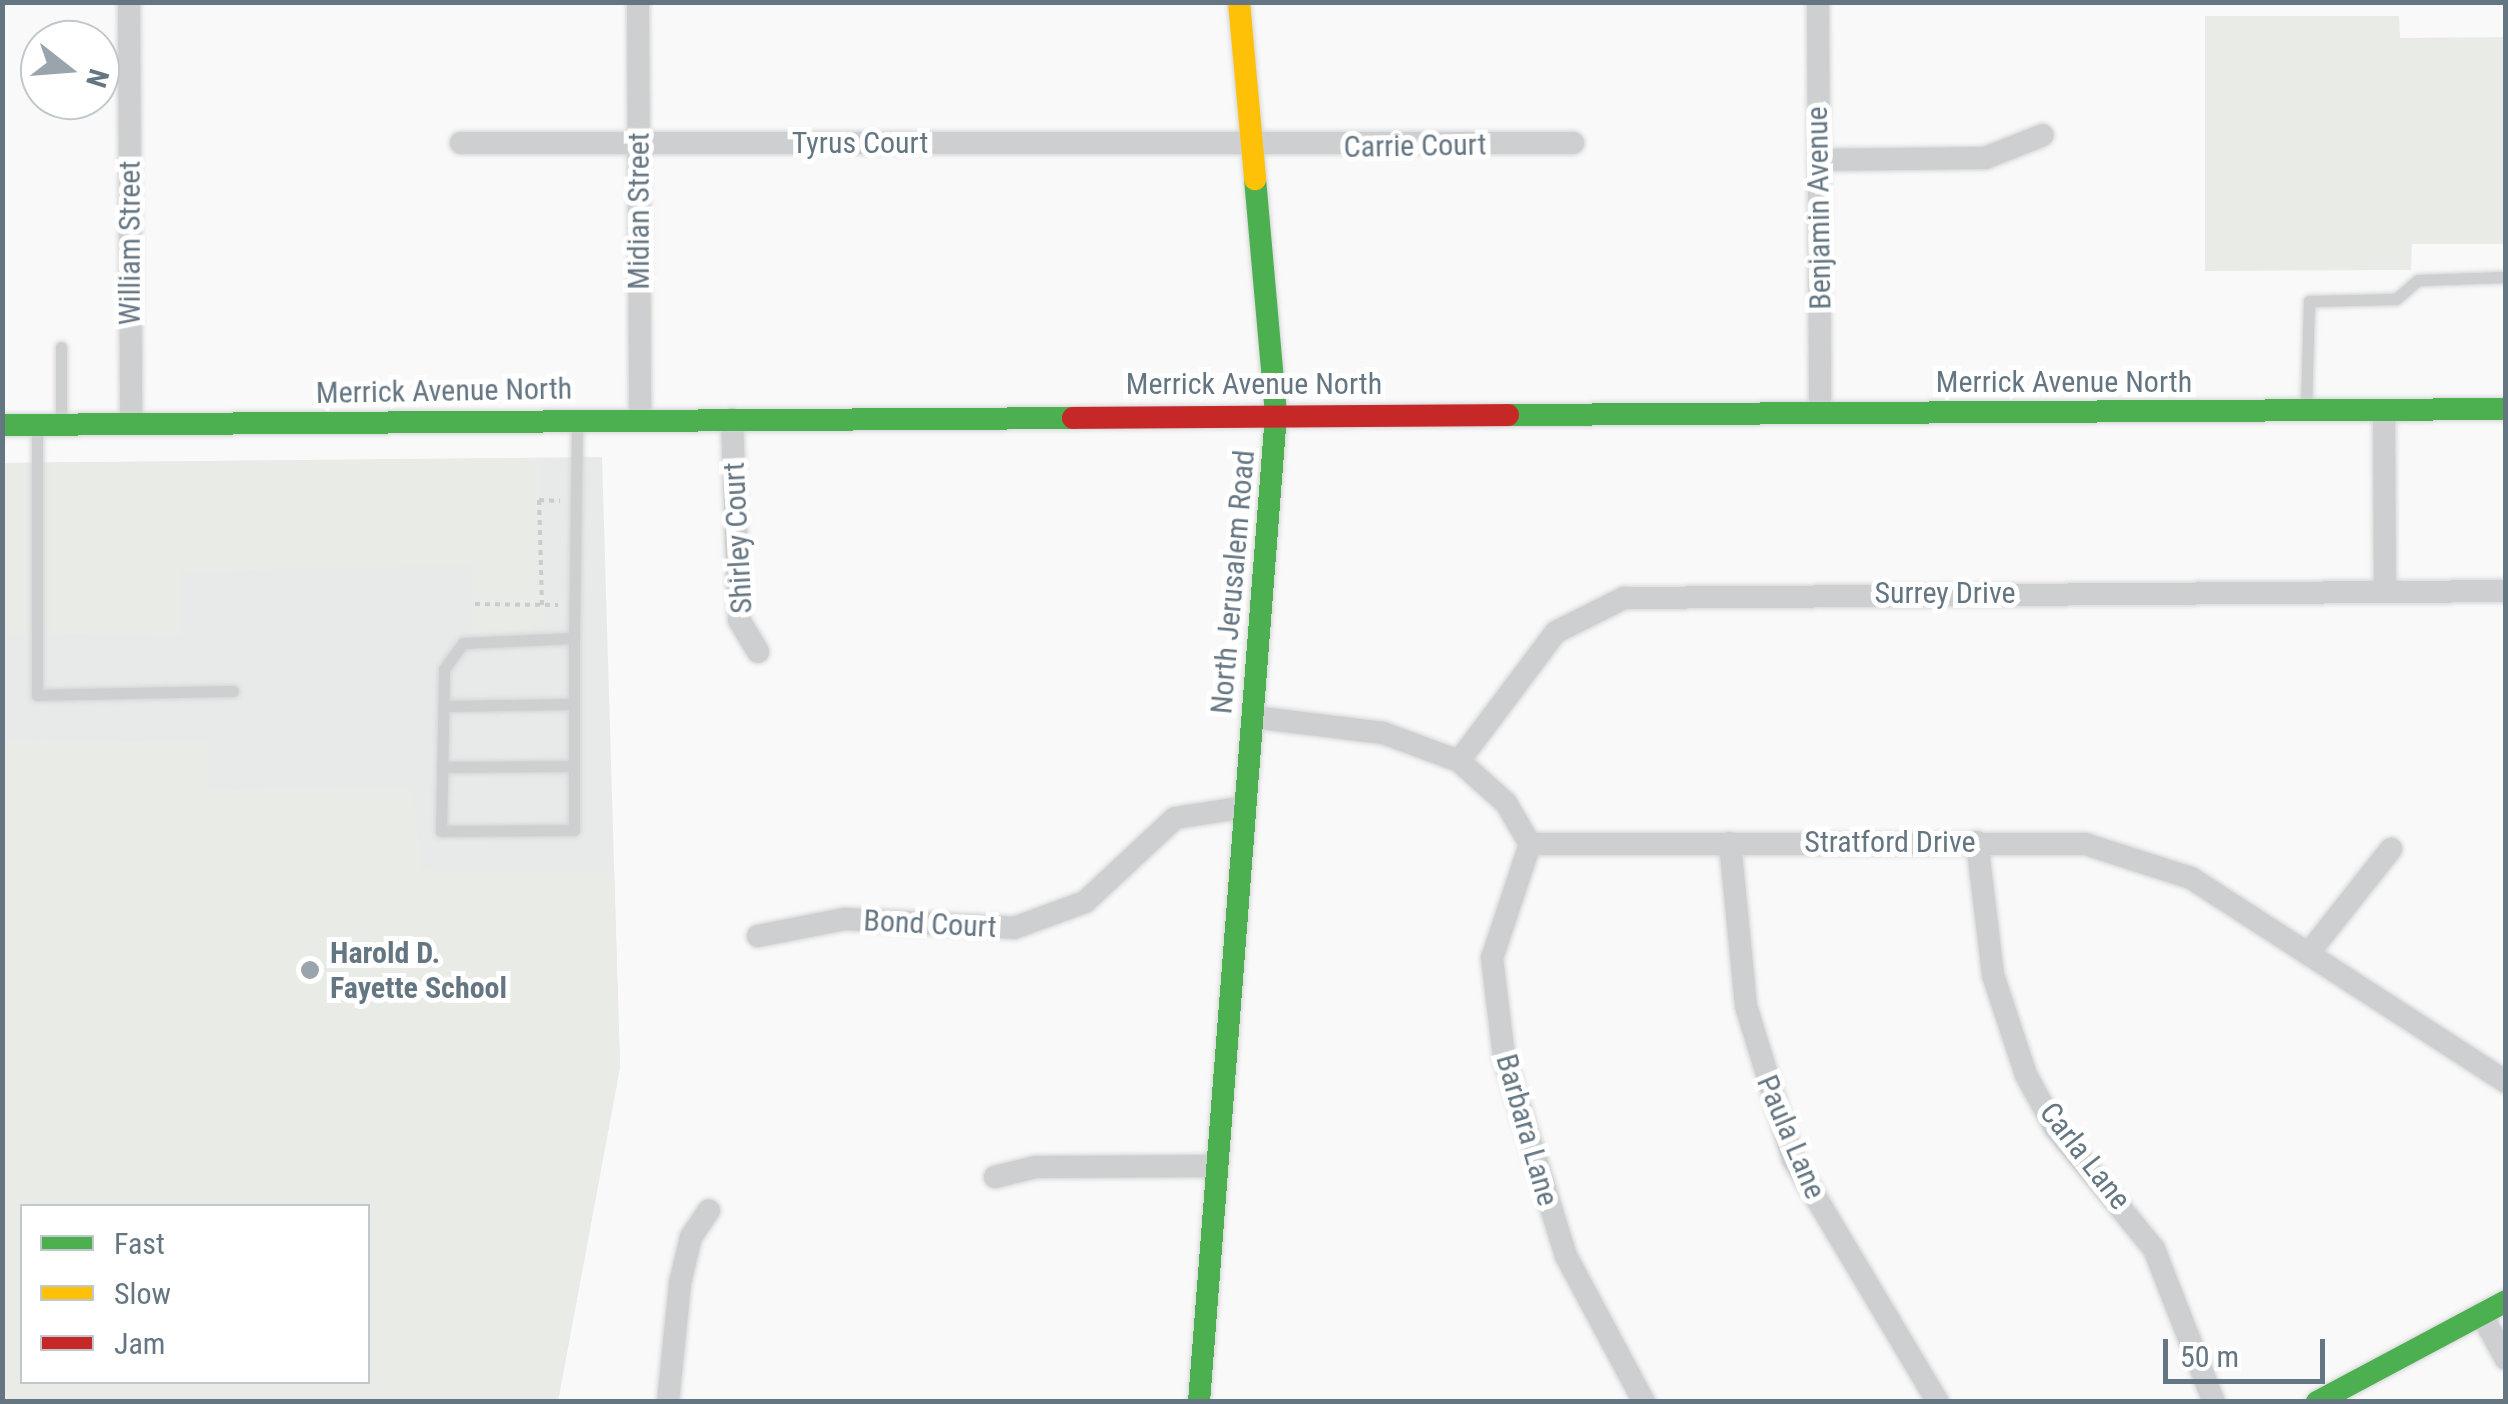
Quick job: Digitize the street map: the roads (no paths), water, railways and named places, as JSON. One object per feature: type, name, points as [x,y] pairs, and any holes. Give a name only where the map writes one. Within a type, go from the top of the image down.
[{"type":"main road","name":"North Jerusalem Road","points":[[1199,1402],[1276,414],[1258,142],[1239,2]]},
{"type":"main road","name":"Merrick Avenue North","points":[[2,425],[1276,414],[2506,410]]},
{"type":"main road","points":[[2317,1402],[2506,1302]]},
{"type":"street","name":"William Street","points":[[129,2],[131,424]]},
{"type":"street","name":"Midian Street","points":[[638,2],[640,419]]},
{"type":"street","name":"Benjamin Avenue","points":[[1818,2],[1820,412]]},
{"type":"street","points":[[1820,160],[1985,158],[2043,135]]},
{"type":"street","name":"Tyrus Court","points":[[461,143],[1258,142]]},
{"type":"street","name":"Carrie Court","points":[[1258,142],[1573,143]]},
{"type":"street","points":[[2384,410],[2386,590]]},
{"type":"street","name":"Shirley Court","points":[[732,418],[739,620],[758,652]]},
{"type":"street","name":"Surrey Drive","points":[[1458,761],[1556,632],[1624,598],[2506,591]]},
{"type":"street","points":[[1253,717],[1382,733],[1458,761],[1506,803],[1530,844]]},
{"type":"street","name":"Bond Court","points":[[758,936],[844,919],[1014,928],[1084,902],[1175,818],[1245,808]]},
{"type":"street","name":"Carla Lane","points":[[1976,842],[1993,975],[2026,1076],[2055,1128],[2154,1249],[2214,1402]]},
{"type":"street","name":"Stratford Drive","points":[[1530,844],[2085,844],[2147,859],[2308,954],[2506,1082]]},
{"type":"street","name":"Barbara Lane","points":[[1530,844],[1492,958],[1504,1057],[1566,1256],[1644,1402]]},
{"type":"street","name":"Paula Lane","points":[[1730,844],[1746,1006],[1794,1159],[1938,1402]]},
{"type":"street","points":[[2308,954],[2391,849]]},
{"type":"street","points":[[995,1177],[1036,1168],[1216,1166]]},
{"type":"street","points":[[668,1402],[684,1268],[710,1210]]},
{"type":"street","points":[[2481,1314],[2506,1359]]},
{"type":"lane","points":[[2306,410],[2309,302],[2396,299],[2418,280],[2506,277]]},
{"type":"lane","points":[[61,424],[62,346]]},
{"type":"lane","points":[[574,638],[463,643],[444,669],[441,832],[574,830],[577,420]]},
{"type":"lane","points":[[37,425],[37,694],[234,690]]},
{"type":"lane","points":[[444,706],[574,704]]},
{"type":"lane","points":[[442,767],[574,766]]},
{"type":"place","name":"Harold D. Fayette School","points":[[310,970]]}]
